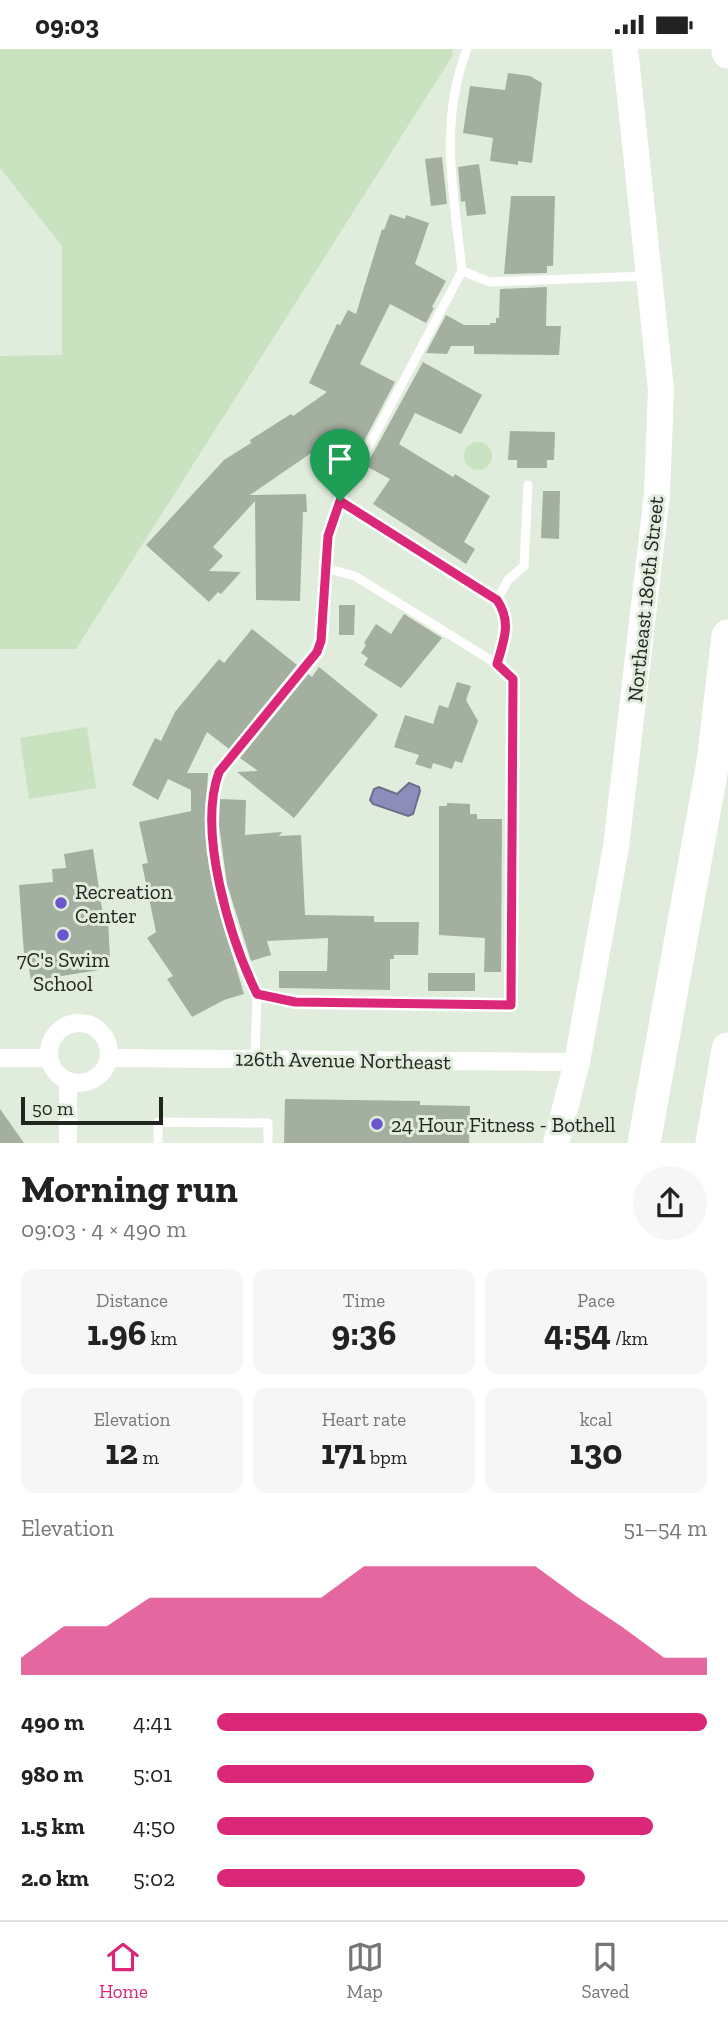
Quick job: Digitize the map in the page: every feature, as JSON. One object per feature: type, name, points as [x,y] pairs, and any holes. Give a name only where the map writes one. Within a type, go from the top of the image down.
[{"type":"highway","points":[[644,1143],[713,762],[728,636]]},
{"type":"highway","points":[[712,1143],[728,1049]]},
{"type":"main road","name":"Northeast 180th Street","points":[[556,1143],[578,1062],[616,847],[657,494],[661,390],[625,49]]},
{"type":"street","points":[[76,1023],[90,1026],[100,1032],[108,1045],[108,1058],[104,1070],[93,1080],[82,1083],[68,1082],[55,1072],[49,1058],[54,1037],[61,1029],[76,1023]]},
{"type":"street","points":[[0,1058],[49,1058]]},
{"type":"street","name":"126th Avenue Northeast","points":[[108,1058],[578,1062]]},
{"type":"street","points":[[68,1082],[68,1143]]},
{"type":"lane","points":[[255,1059],[257,994],[248,975],[215,870],[212,848],[214,783],[219,772],[317,652],[321,641],[328,536],[340,501],[462,271],[448,139],[456,79],[467,49]]},
{"type":"lane","points":[[462,271],[490,282],[649,276]]},
{"type":"lane","points":[[497,600],[508,580],[524,566],[528,485]]},
{"type":"lane","points":[[340,501],[497,600],[505,612],[507,631],[497,664]]},
{"type":"lane","points":[[257,994],[295,1002],[511,1005],[513,679],[497,664],[355,576],[325,568]]},
{"type":"lane","points":[[158,1143],[158,1122],[198,1122],[268,1123],[268,1143]]},
{"type":"green space","points":[[0,49],[452,49],[453,55],[76,649],[0,649],[0,356],[62,355],[62,246],[0,168]]},
{"type":"green space","points":[[478,442],[488,446],[492,456],[488,466],[478,470],[468,466],[464,456],[468,446]]},
{"type":"green space","points":[[87,727],[96,788],[29,799],[20,738]]},
{"type":"water","points":[[409,783],[419,787],[420,791],[413,814],[408,816],[373,804],[370,800],[374,789],[379,787],[397,794]]},
{"type":"building","points":[[508,73],[530,76],[542,83],[532,163],[518,161],[518,165],[490,161],[493,138],[463,133],[470,86],[505,90]]},
{"type":"building","points":[[442,157],[447,204],[431,206],[425,159]]},
{"type":"building","points":[[479,164],[486,214],[467,216],[465,201],[461,202],[458,167]]},
{"type":"building","points":[[511,196],[555,196],[553,266],[547,266],[547,273],[504,274]]},
{"type":"building","points":[[390,214],[405,219],[406,215],[429,223],[415,264],[446,281],[432,307],[434,308],[426,323],[390,304],[360,364],[395,382],[354,460],[350,458],[336,483],[321,475],[346,429],[250,495],[306,494],[300,601],[256,600],[255,501],[213,547],[223,556],[209,571],[241,572],[221,594],[218,592],[209,602],[146,545],[224,460],[251,443],[250,440],[291,414],[293,416],[327,392],[309,383],[337,324],[340,325],[348,310],[356,314],[382,229],[384,230]]},
{"type":"building","points":[[547,287],[546,326],[561,326],[559,355],[474,354],[474,346],[451,346],[447,354],[426,353],[446,315],[464,325],[490,325],[496,323],[496,318],[499,318],[500,289]]},
{"type":"building","points":[[423,362],[482,395],[461,434],[415,413],[399,444],[490,496],[464,542],[475,549],[466,564],[373,504],[390,479],[366,466]]},
{"type":"building","points":[[510,431],[555,432],[554,460],[547,460],[547,468],[517,468],[517,460],[508,460]]},
{"type":"building","points":[[543,491],[560,491],[559,539],[541,538]]},
{"type":"building","points":[[339,605],[355,605],[354,635],[339,635]]},
{"type":"building","points":[[404,614],[442,638],[401,688],[364,665],[368,658],[361,653],[376,624],[391,634]]},
{"type":"building","points":[[252,629],[297,665],[229,749],[207,732],[187,773],[208,773],[205,824],[208,856],[221,917],[244,994],[224,1000],[192,1017],[167,979],[173,976],[147,938],[156,932],[142,864],[148,863],[139,822],[191,811],[191,790],[168,779],[158,800],[132,785],[155,738],[161,741],[175,712],[219,659],[224,663]]},
{"type":"building","points":[[319,667],[378,715],[294,818],[237,772],[258,771],[240,758],[308,674],[312,677]]},
{"type":"building","points":[[457,682],[471,686],[466,700],[478,721],[462,763],[455,761],[452,769],[433,763],[431,769],[415,764],[419,755],[394,747],[405,715],[433,724],[439,705],[448,708]]},
{"type":"building","points":[[220,799],[246,800],[245,835],[282,832],[279,836],[301,835],[305,915],[374,916],[374,922],[419,922],[418,955],[394,955],[394,959],[390,959],[390,990],[279,988],[279,971],[327,971],[328,938],[267,941],[271,955],[251,961],[227,884],[219,825]]},
{"type":"building","points":[[447,803],[470,804],[470,814],[477,814],[477,819],[502,819],[501,972],[484,972],[485,938],[439,935],[439,806],[447,806]]},
{"type":"building","name":"Recreation Center","points":[[93,849],[104,922],[108,921],[110,958],[97,960],[99,970],[31,981],[27,954],[24,954],[19,885],[53,882],[52,869],[66,868],[64,854]]},
{"type":"building","points":[[428,973],[475,973],[475,991],[428,991]]},
{"type":"building","name":"24 Hour Fitness - Bothell","points":[[285,1099],[420,1101],[420,1105],[470,1106],[469,1143],[284,1143]]},
{"type":"building","points":[[0,1109],[24,1143],[0,1143]]},
{"type":"place","name":"Recreation Center","points":[[61,903]]},
{"type":"place","name":"7C's Swim School","points":[[63,935]]},
{"type":"place","name":"24 Hour Fitness - Bothell","points":[[377,1124]]},
{"type":"route","points":[[340,501],[497,600],[505,612],[507,631],[497,664],[513,679],[511,1005],[295,1002],[257,994],[248,975],[215,870],[212,848],[214,783],[219,772],[317,652],[321,641],[328,536],[340,501]]}]
